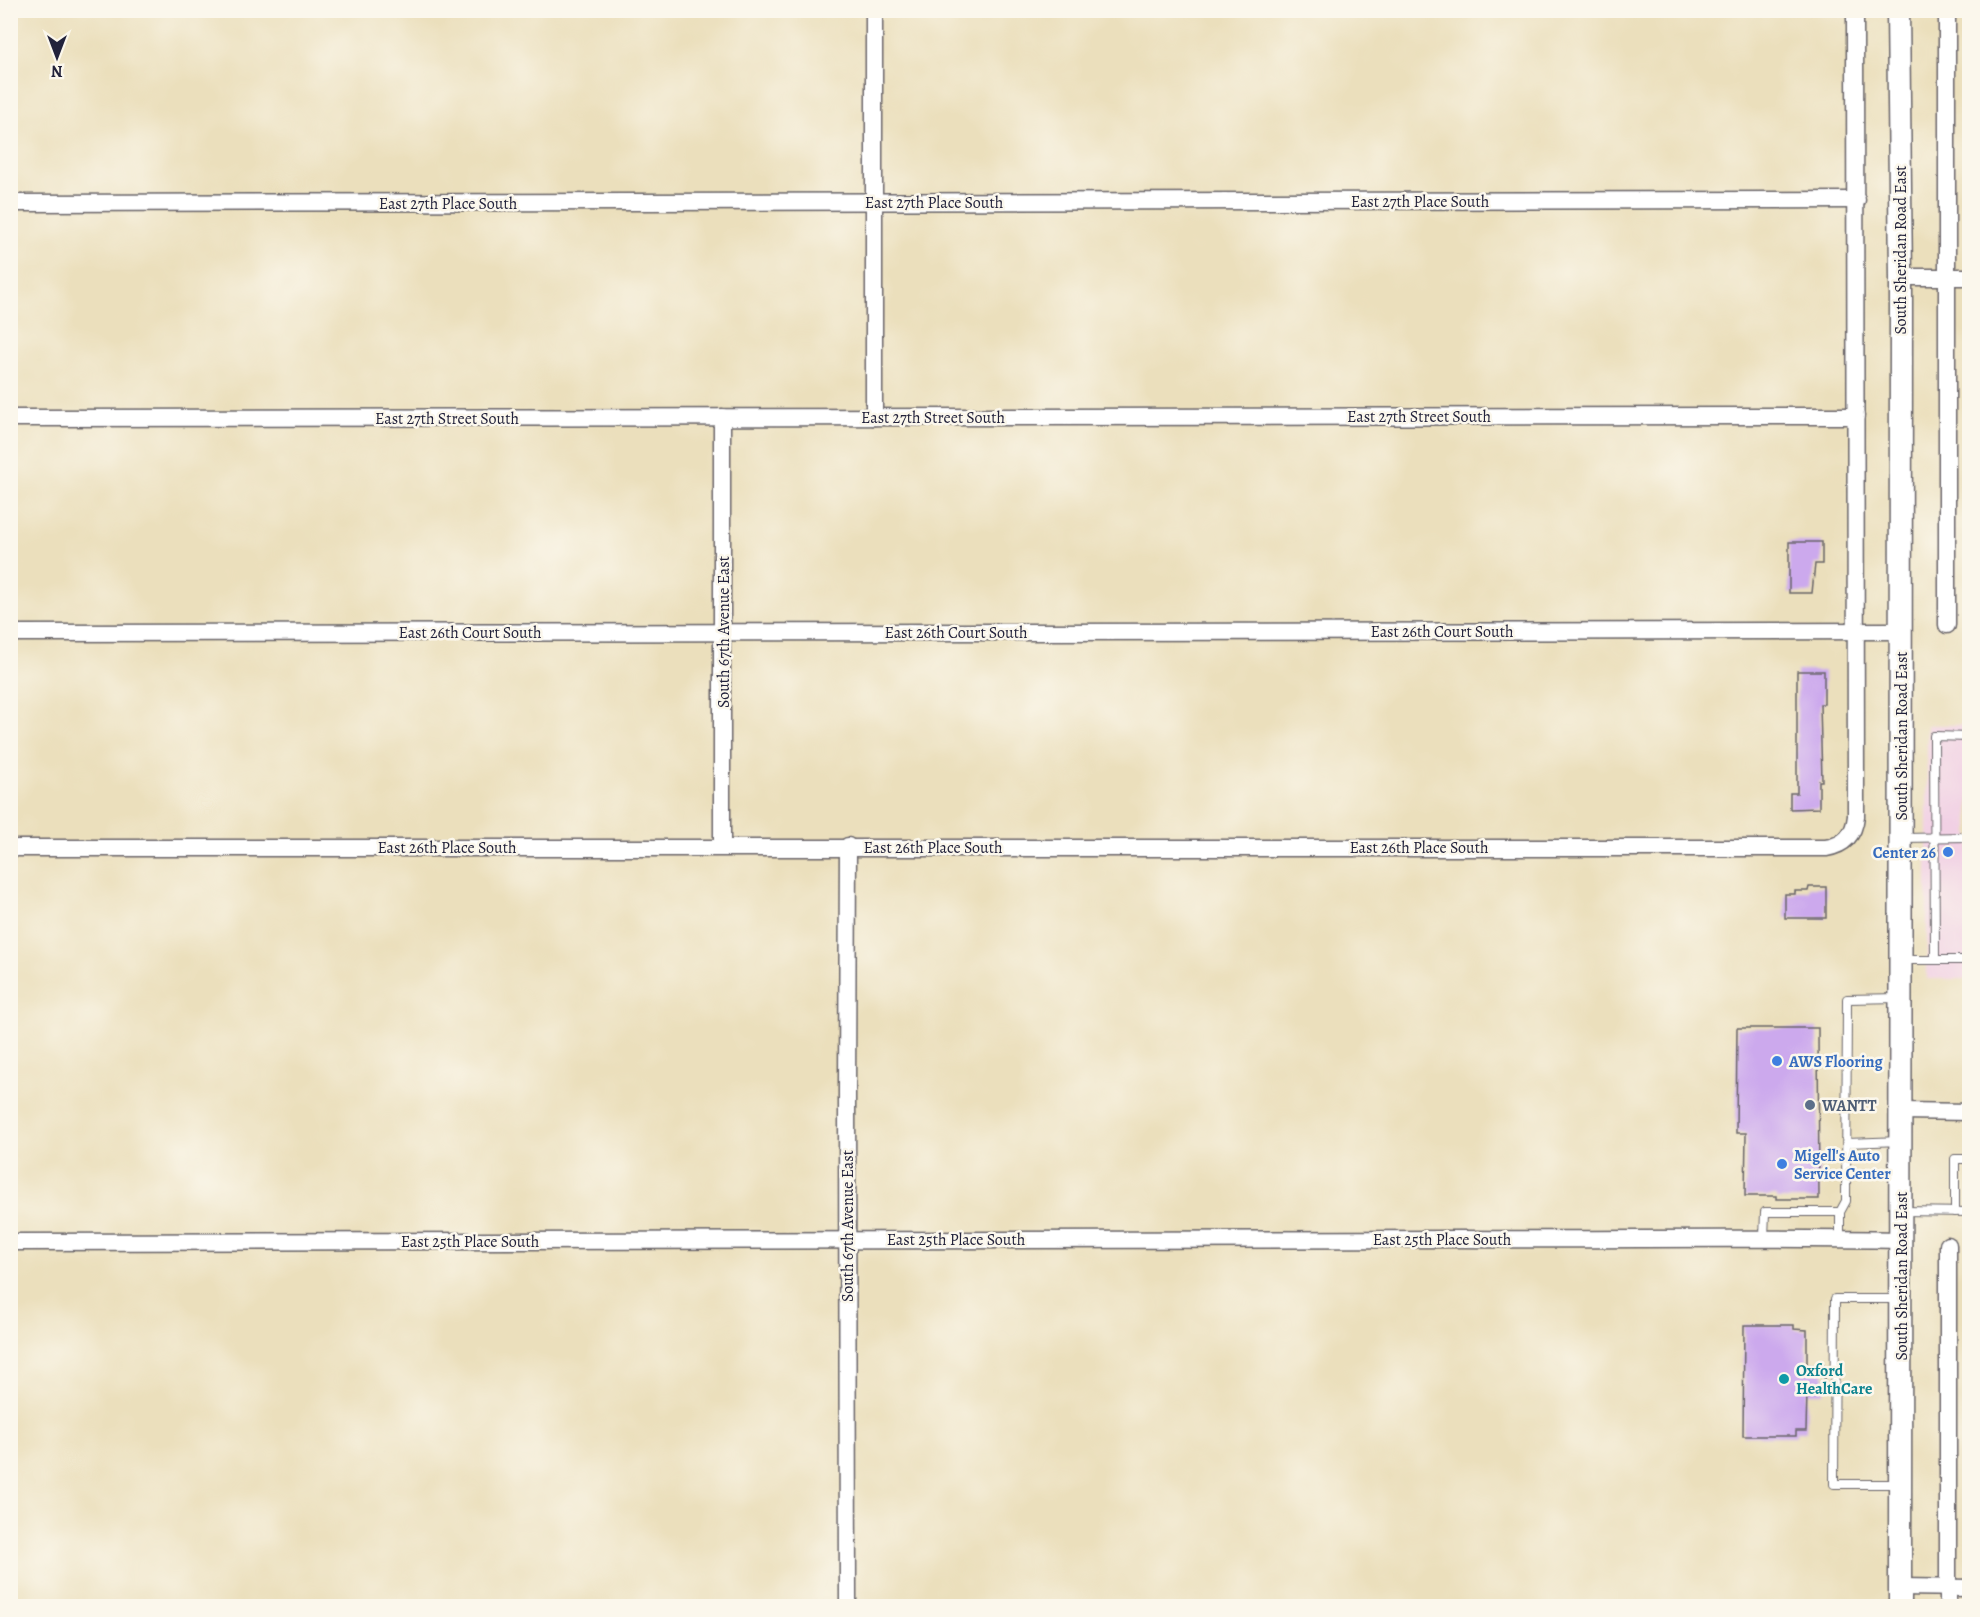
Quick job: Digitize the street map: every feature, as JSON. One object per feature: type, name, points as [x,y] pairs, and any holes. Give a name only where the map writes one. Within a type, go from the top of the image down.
[{"type":"main road","name":"South Sheridan Road East","points":[[1898,10],[1901,277],[1900,1597]]},
{"type":"street","points":[[874,10],[874,417]]},
{"type":"street","points":[[1855,631],[1856,10]]},
{"type":"street","points":[[1947,10],[1947,625]]},
{"type":"street","name":"East 27th Place South","points":[[10,203],[1857,200]]},
{"type":"street","points":[[1901,277],[1970,276]]},
{"type":"street","name":"East 27th Street South","points":[[10,418],[1856,416]]},
{"type":"street","name":"South 67th Avenue East","points":[[722,417],[722,847]]},
{"type":"street","name":"East 26th Place South","points":[[10,848],[848,846],[1826,848],[1837,846],[1851,835],[1855,826],[1855,631]]},
{"type":"street","name":"East 26th Court South","points":[[10,633],[1900,631]]},
{"type":"street","name":"South 67th Avenue East","points":[[848,846],[848,1606]]},
{"type":"street","points":[[1901,1111],[1970,1112]]},
{"type":"street","name":"East 25th Place South","points":[[10,1242],[1764,1238],[1901,1240]]},
{"type":"street","points":[[1948,1245],[1948,1606]]},
{"type":"street","points":[[1900,1597],[1948,1588],[1970,1588]]},
{"type":"lane","points":[[1935,960],[1934,736],[1970,737]]},
{"type":"lane","points":[[1901,838],[1970,837]]},
{"type":"lane","points":[[1901,960],[1970,960]]},
{"type":"lane","points":[[1840,1239],[1840,1212],[1846,1201],[1846,999],[1901,998]]},
{"type":"lane","points":[[1847,1143],[1901,1141]]},
{"type":"lane","points":[[1956,1212],[1955,1159],[1970,1159]]},
{"type":"lane","points":[[1901,1211],[1970,1212]]},
{"type":"lane","points":[[1764,1238],[1765,1212],[1840,1212]]},
{"type":"lane","points":[[1901,1299],[1835,1299],[1834,1484],[1901,1484]]},
{"type":"shaded area","name":"Center 26","points":[[1927,725],[1969,725],[1969,979],[1927,979]]},
{"type":"building","points":[[1789,542],[1822,542],[1822,564],[1815,564],[1812,593],[1789,593]]},
{"type":"building","points":[[1797,671],[1824,671],[1824,704],[1820,704],[1822,781],[1819,781],[1819,808],[1790,809],[1790,793],[1797,793]]},
{"type":"building","points":[[1809,887],[1826,887],[1826,918],[1785,918],[1785,894],[1808,891]]},
{"type":"building","points":[[1737,1028],[1818,1028],[1819,1199],[1745,1196],[1746,1133],[1736,1133]]},
{"type":"building","name":"Oxford HealthCare","points":[[1744,1325],[1794,1325],[1794,1329],[1807,1330],[1807,1365],[1824,1365],[1824,1393],[1807,1393],[1806,1431],[1796,1431],[1796,1436],[1743,1436]]},
{"type":"place","name":"Center 26","points":[[1948,852]]},
{"type":"place","name":"AWS Flooring","points":[[1777,1061]]},
{"type":"place","name":"WANTT","points":[[1810,1105]]},
{"type":"place","name":"Migell's Auto Service Center","points":[[1782,1164]]},
{"type":"place","name":"Oxford HealthCare","points":[[1784,1379]]}]
